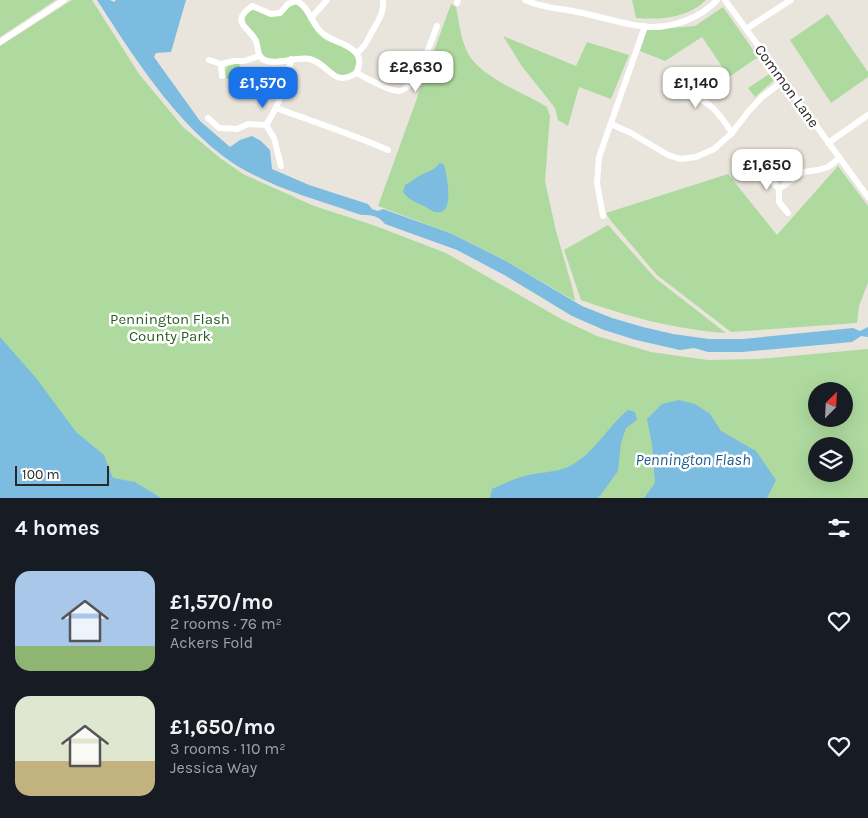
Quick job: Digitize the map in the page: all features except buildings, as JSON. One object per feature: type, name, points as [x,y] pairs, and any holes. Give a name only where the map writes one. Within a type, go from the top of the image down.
[{"type":"street","points":[[0,42],[64,0]]},
{"type":"street","points":[[311,18],[327,0]]},
{"type":"street","points":[[356,54],[367,44],[384,10],[383,0]]},
{"type":"street","points":[[525,0],[543,7],[645,26],[679,23],[708,10],[717,0]]},
{"type":"street","name":"Common Lane","points":[[725,0],[868,197]]},
{"type":"street","points":[[746,29],[790,0]]},
{"type":"street","points":[[296,1],[301,3],[320,32],[327,38],[352,48],[360,62],[357,73],[342,79],[331,74],[318,62],[304,58],[270,62],[263,60],[258,56],[255,39],[242,26],[243,14],[251,3],[267,12],[275,14],[280,13],[288,4],[296,1]]},
{"type":"street","points":[[357,73],[388,88],[401,91],[415,78],[425,56],[430,36],[437,26]]},
{"type":"street","points":[[603,216],[597,183],[599,157],[645,26]]},
{"type":"street","points":[[209,60],[221,64],[234,60],[244,61],[258,56]]},
{"type":"street","points":[[266,125],[277,108],[289,75],[291,60]]},
{"type":"street","points":[[221,64],[222,76]]},
{"type":"street","points":[[611,124],[631,132],[668,155],[680,159],[696,157],[714,149],[732,133],[762,97],[783,81]]},
{"type":"street","points":[[688,85],[685,93],[714,107],[732,133]]},
{"type":"street","points":[[277,108],[338,132],[359,137],[388,150]]},
{"type":"street","points":[[828,143],[868,115]]},
{"type":"street","points":[[208,118],[220,128],[237,129],[248,124],[266,125]]},
{"type":"street","points":[[266,125],[274,138],[281,166]]},
{"type":"street","points":[[779,189],[803,172],[828,167],[840,158]]},
{"type":"street","points":[[764,160],[769,176],[779,189],[779,202],[788,213]]},
{"type":"green space","points":[[0,0],[56,0],[0,37]]},
{"type":"green space","name":"Pennington Flash County Park","points":[[72,0],[92,0],[139,74],[183,127],[220,158],[243,174],[314,206],[373,225],[446,253],[563,320],[597,336],[651,352],[708,360],[758,359],[868,349],[868,498],[0,498],[0,46]]},
{"type":"green space","points":[[632,0],[706,0],[691,11],[655,19],[636,18]]},
{"type":"green space","points":[[295,4],[299,6],[323,38],[351,52],[356,61],[354,70],[342,75],[337,74],[312,57],[300,56],[270,59],[263,55],[248,29],[245,16],[248,12],[255,10],[271,17]]},
{"type":"green space","points":[[451,4],[456,7],[462,38],[471,59],[501,82],[547,107],[550,116],[545,181],[575,301],[504,260],[450,233],[378,206]]},
{"type":"green space","points":[[723,7],[758,57],[729,77],[702,37],[665,61],[640,51],[647,30],[695,26]]},
{"type":"green space","points":[[828,14],[868,72],[868,77],[831,103],[790,40]]},
{"type":"green space","points":[[503,36],[576,66],[587,42],[629,55],[611,99],[579,87],[568,126],[558,120],[555,108],[521,65]]},
{"type":"green space","points":[[239,63],[240,77],[234,81],[226,78],[225,70],[228,64]]},
{"type":"green space","points":[[771,73],[775,78],[773,81],[755,97],[748,88]]},
{"type":"green space","points":[[838,166],[868,206],[868,283],[859,306],[857,323],[731,332],[657,275],[606,213],[728,174],[777,235]]},
{"type":"green space","points":[[608,225],[655,278],[726,333],[688,329],[652,321],[581,300],[564,250]]},
{"type":"water","points":[[97,0],[110,0],[114,2],[116,0],[186,0],[171,52],[156,53],[154,57],[200,121],[230,147],[240,140],[252,136],[261,141],[270,150],[272,169],[309,185],[368,204],[372,209],[378,211],[383,209],[450,233],[504,260],[582,306],[612,318],[643,327],[673,334],[709,339],[743,339],[853,328],[860,331],[868,327],[868,337],[861,336],[852,342],[742,352],[708,352],[694,348],[680,350],[636,340],[604,330],[572,316],[506,276],[457,250],[385,224],[374,216],[355,213],[289,191],[252,174],[228,160],[206,142],[164,97],[128,48]]},
{"type":"water","points":[[440,163],[444,165],[447,180],[448,203],[442,212],[436,212],[413,201],[403,192],[405,185],[434,169]]},
{"type":"water","points":[[0,337],[36,378],[76,432],[104,455],[113,478],[135,482],[161,498],[0,498]]},
{"type":"water","name":"Pennington Flash","points":[[679,400],[695,404],[710,414],[721,431],[756,451],[776,480],[767,498],[644,498],[655,483],[652,444],[647,419],[662,404]]},
{"type":"water","points":[[628,410],[635,412],[637,420],[626,428],[621,443],[618,471],[597,498],[490,498],[492,489],[517,478],[565,468],[579,461]]}]
